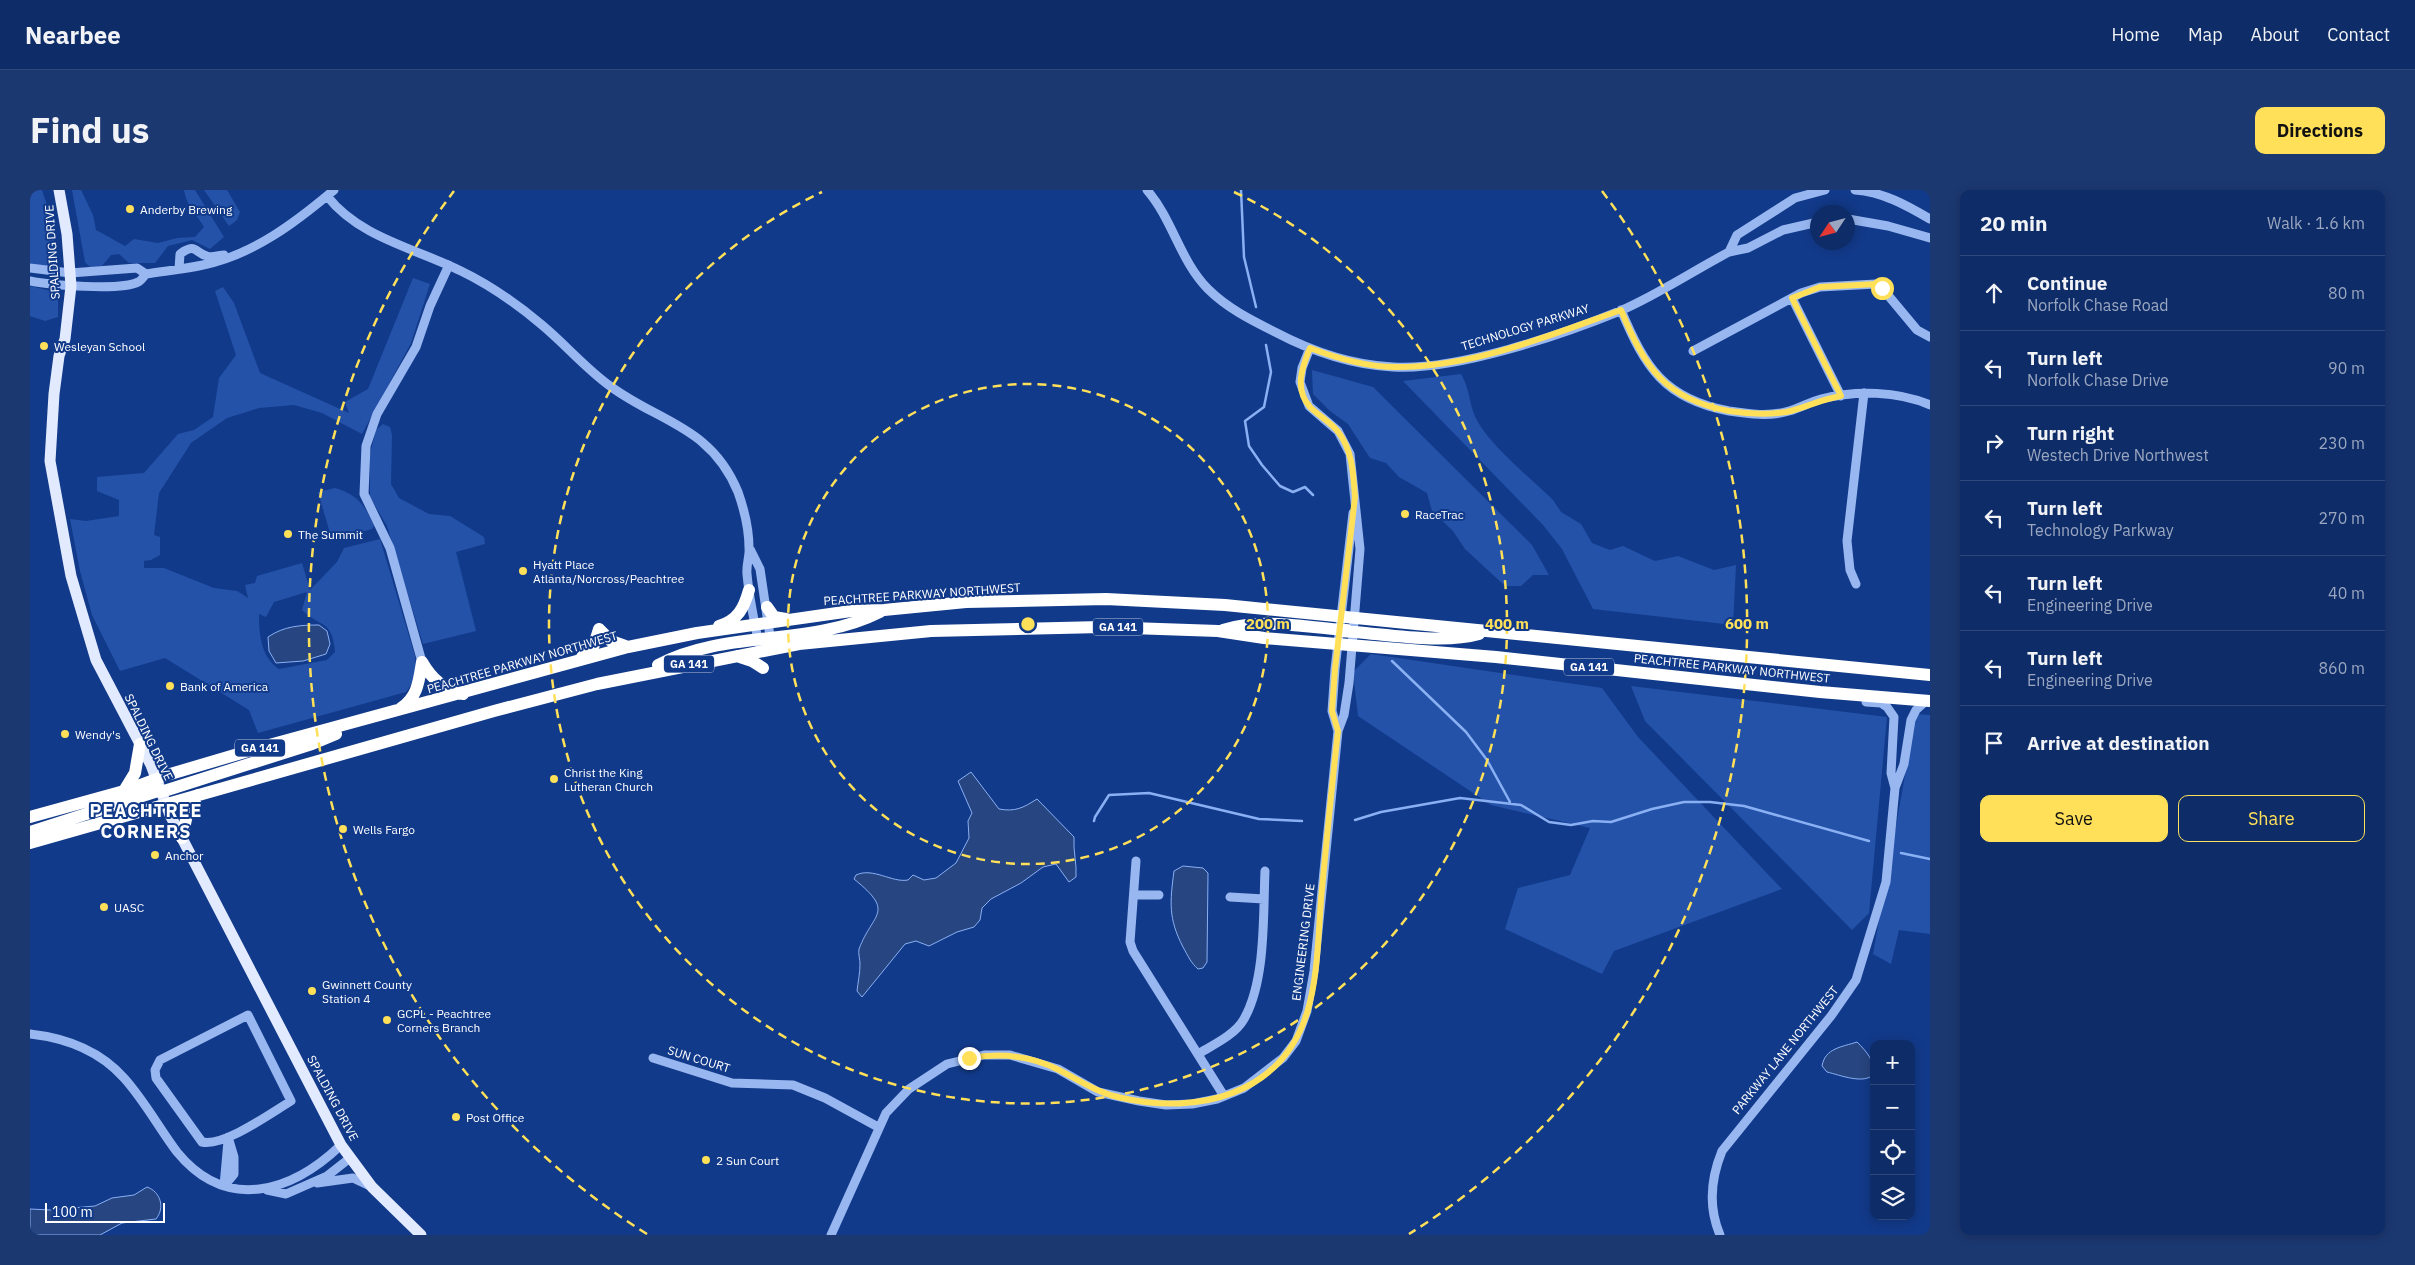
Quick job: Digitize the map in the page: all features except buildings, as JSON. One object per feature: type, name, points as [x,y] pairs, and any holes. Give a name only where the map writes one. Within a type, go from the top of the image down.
[{"type":"highway","points":[[696,633],[723,625],[736,618],[742,610],[749,590]]},
{"type":"highway","name":"PEACHTREE PARKWAY NORTHWEST","points":[[30,817],[124,790],[159,787],[365,719],[463,694],[579,658],[628,646],[696,633],[851,611],[884,610],[966,602],[1114,599],[1225,605],[1341,626],[1488,631],[1930,675]]},
{"type":"highway","points":[[767,607],[774,617],[789,620]]},
{"type":"highway","points":[[644,673],[685,654],[765,644],[840,628],[884,610]]},
{"type":"highway","points":[[1218,631],[1238,626],[1273,624],[1341,626]]},
{"type":"highway","name":"PEACHTREE PARKWAY NORTHWEST","points":[[30,843],[512,706],[644,673],[734,656],[765,644],[931,631],[1102,627],[1218,631],[1338,645],[1515,659],[1820,692],[1929,700]]},
{"type":"highway","points":[[579,658],[585,656],[594,645],[599,629],[611,641],[628,646]]},
{"type":"highway","points":[[734,656],[752,661],[763,668]]},
{"type":"highway","points":[[422,662],[437,683],[449,690],[463,694]]},
{"type":"highway","points":[[396,711],[414,695],[418,686],[422,662]]},
{"type":"highway","points":[[124,790],[135,773],[140,744]]},
{"type":"highway","points":[[30,832],[159,787]]},
{"type":"highway","points":[[182,838],[188,810],[198,795]]},
{"type":"main road","name":"SPALDING DRIVE","points":[[59,190],[67,234],[71,286],[65,339],[59,356],[54,394],[50,461],[71,576],[96,660],[140,744],[182,838],[341,1145],[372,1187],[420,1235]]},
{"type":"street","name":"TECHNOLOGY PARKWAY","points":[[1147,190],[1169,222],[1194,273],[1208,289],[1239,313],[1310,348],[1340,358],[1394,367],[1437,365],[1492,353],[1621,310],[1730,252],[1748,248],[1783,230],[1810,224]]},
{"type":"street","points":[[1730,252],[1737,235],[1795,198],[1825,190]]},
{"type":"street","points":[[1855,190],[1866,191],[1900,202],[1930,219]]},
{"type":"street","points":[[30,281],[71,286],[138,282],[147,274],[204,265],[272,237],[331,193],[344,214],[369,232],[448,265],[505,297],[544,326],[575,358],[610,387],[696,436],[722,465],[735,487],[743,511],[750,549],[760,569],[767,607],[769,624],[765,644]]},
{"type":"street","points":[[1855,220],[1888,226],[1930,238]]},
{"type":"street","points":[[179,269],[180,254],[187,249],[195,249],[207,256],[234,254]]},
{"type":"street","points":[[422,662],[390,548],[364,494],[366,446],[377,414],[416,348],[430,306],[448,265]]},
{"type":"street","points":[[30,268],[70,273],[137,268],[147,274]]},
{"type":"street","points":[[1693,351],[1792,298],[1820,287],[1876,284],[1882,288],[1917,330],[1930,337]]},
{"type":"street","points":[[1792,298],[1841,396]]},
{"type":"street","points":[[1621,310],[1645,360],[1665,384],[1686,399],[1708,407],[1758,415],[1788,412],[1822,399],[1864,393],[1911,397],[1930,405]]},
{"type":"street","name":"ENGINEERING DRIVE","points":[[832,1235],[878,1127],[886,1114],[898,1100],[928,1074],[947,1064],[984,1055],[1010,1055],[1046,1065],[1098,1092],[1139,1101],[1192,1104],[1224,1096],[1244,1088],[1283,1058],[1296,1041],[1307,1011],[1314,971],[1338,731],[1344,715],[1355,627],[1360,549],[1353,468],[1346,444],[1338,431],[1310,406],[1304,396],[1300,382],[1302,368],[1310,348]]},
{"type":"street","points":[[1856,584],[1850,570],[1847,541],[1864,393]]},
{"type":"street","name":"ENGINEERING DRIVE","points":[[1338,731],[1332,711],[1355,497]]},
{"type":"street","points":[[750,549],[746,562],[749,590],[756,625],[765,644]]},
{"type":"street","name":"PARKWAY LANE NORTHWEST","points":[[1820,692],[1834,697],[1881,703],[1887,707],[1895,722],[1891,773],[1895,788]]},
{"type":"street","name":"PARKWAY LANE NORTHWEST","points":[[1720,1235],[1715,1220],[1712,1197],[1714,1173],[1722,1151],[1831,1016],[1856,980],[1886,882],[1895,788],[1904,764],[1911,720],[1916,710],[1929,700]]},
{"type":"street","points":[[1136,861],[1130,942],[1133,951],[1224,1096]]},
{"type":"street","points":[[1198,1054],[1224,1038],[1243,1020],[1254,994],[1260,956],[1265,871]]},
{"type":"street","points":[[1134,895],[1160,895]]},
{"type":"street","points":[[1230,896],[1264,899]]},
{"type":"street","points":[[248,1015],[291,1102],[228,1137],[211,1144],[202,1142],[156,1078],[155,1070],[160,1060],[248,1015]]},
{"type":"street","points":[[30,1034],[62,1039],[93,1052],[123,1077],[178,1152],[193,1168],[207,1178],[224,1186],[286,1194],[312,1184],[353,1178],[372,1187]]},
{"type":"street","name":"SUN COURT","points":[[653,1058],[732,1083],[793,1085],[825,1098],[878,1127]]},
{"type":"street","points":[[224,1186],[228,1137]]},
{"type":"street","points":[[264,1190],[316,1167],[341,1145]]},
{"type":"street","points":[[312,1184],[350,1158]]},
{"type":"shaded area","points":[[30,190],[42,190],[54,234],[53,251],[50,258],[54,263],[45,267],[30,263]]},
{"type":"shaded area","points":[[72,190],[81,190],[93,215],[96,230],[125,246],[134,239],[158,243],[177,238],[195,237],[204,227],[189,205],[184,190],[195,190],[224,237],[210,249],[192,240],[168,246],[155,263],[129,263],[119,254],[111,255],[102,266],[91,268],[85,262]]},
{"type":"shaded area","points":[[204,190],[227,190],[240,212],[237,220],[229,226]]},
{"type":"shaded area","points":[[413,278],[430,284],[411,343],[362,434],[322,413],[294,405],[259,408],[227,418],[191,443],[159,493],[154,535],[160,537],[160,555],[151,560],[144,561],[144,568],[164,568],[214,588],[237,591],[248,598],[245,585],[255,583],[257,576],[302,563],[310,590],[337,562],[344,548],[380,539],[415,656],[417,676],[406,692],[258,733],[249,710],[165,658],[120,671],[92,615],[80,571],[70,519],[86,521],[119,516],[119,500],[97,491],[97,477],[144,473],[178,434],[194,430],[213,417],[219,378],[236,355],[215,291],[223,287],[234,303],[260,373],[349,413],[345,402],[368,389]],"holes":[[[307,592],[302,610],[329,629],[334,642],[335,652],[327,660],[279,669],[268,658],[262,645],[259,614],[266,617],[274,602]]]},
{"type":"shaded area","points":[[30,286],[51,291],[58,299],[58,317],[45,321],[30,316]]},
{"type":"shaded area","points":[[1312,370],[1373,387],[1532,545],[1549,575],[1533,575],[1521,586],[1505,586],[1465,549],[1453,531],[1432,511],[1427,493],[1399,477],[1386,463],[1370,458],[1348,424],[1330,411],[1313,394]]},
{"type":"shaded area","points":[[1461,374],[1466,384],[1474,414],[1488,436],[1509,459],[1553,500],[1561,512],[1581,524],[1592,543],[1610,550],[1623,546],[1655,561],[1678,556],[1714,570],[1736,565],[1733,625],[1593,609],[1562,549],[1543,525],[1403,381]]},
{"type":"shaded area","points":[[383,424],[390,427],[392,435],[391,484],[399,498],[429,514],[450,516],[484,537],[485,544],[456,552],[476,631],[423,644],[387,526],[370,497],[370,454],[376,430]]},
{"type":"shaded area","points":[[335,488],[355,497],[364,506],[374,526],[372,529],[332,540],[318,492]]},
{"type":"shaded area","points":[[306,625],[319,625],[327,631],[330,644],[326,654],[303,661],[276,663],[269,651],[268,637],[280,630]]},
{"type":"shaded area","points":[[1371,654],[1602,688],[1638,737],[1782,889],[1614,951],[1602,974],[1505,929],[1518,888],[1570,875],[1590,828],[1491,805],[1358,716],[1353,672]]},
{"type":"shaded area","points":[[1631,686],[1887,717],[1869,913],[1852,930],[1645,721]]},
{"type":"shaded area","points":[[1916,714],[1930,715],[1930,934],[1899,930],[1891,964],[1873,954]]},
{"type":"shaded area","points":[[971,772],[999,809],[1010,810],[1019,808],[1037,799],[1074,837],[1076,877],[1069,882],[1056,864],[1043,867],[1021,883],[991,899],[982,908],[980,920],[974,927],[957,932],[929,946],[916,941],[905,944],[862,997],[857,991],[860,967],[859,949],[875,920],[878,906],[867,890],[854,879],[856,875],[869,873],[902,880],[908,880],[913,875],[924,880],[936,878],[956,863],[969,838],[968,821],[972,813],[958,781]]},
{"type":"shaded area","points":[[1183,866],[1203,868],[1208,873],[1207,962],[1203,968],[1198,969],[1191,962],[1178,937],[1171,910],[1174,871]]},
{"type":"shaded area","points":[[1857,1042],[1870,1058],[1870,1077],[1858,1079],[1827,1072],[1822,1066],[1824,1060],[1830,1052]]},
{"type":"shaded area","points":[[147,1187],[156,1193],[160,1201],[159,1215],[156,1219],[122,1223],[100,1235],[30,1235],[30,1209],[50,1210],[95,1206],[112,1198],[134,1195]]},
{"type":"waterway","points":[[1241,190],[1244,257],[1256,307]]},
{"type":"waterway","points":[[1266,345],[1271,372],[1264,407],[1245,421],[1249,446],[1280,486],[1293,492],[1305,487],[1313,495]]},
{"type":"waterway","points":[[1392,661],[1466,732],[1487,760],[1510,802]]},
{"type":"waterway","points":[[1094,821],[1109,795],[1149,793],[1259,819],[1302,821]]},
{"type":"waterway","points":[[1355,820],[1381,812],[1460,798],[1521,805],[1549,822],[1571,825],[1593,821],[1611,822],[1652,809],[1684,802],[1710,802],[1744,806],[1869,841]]},
{"type":"waterway","points":[[1901,853],[1930,859]]},
{"type":"place","name":"Anderby Brewing","points":[[130,209]]},
{"type":"place","name":"Wesleyan School","points":[[44,346]]},
{"type":"place","name":"RaceTrac","points":[[1405,514]]},
{"type":"place","name":"The Summit","points":[[288,534]]},
{"type":"place","name":"Hyatt Place Atlanta/Norcross/Peachtree","points":[[523,571]]},
{"type":"place","name":"Bank of America","points":[[170,686]]},
{"type":"place","name":"Wendy's","points":[[65,734]]},
{"type":"place","name":"Christ the King Lutheran Church","points":[[554,779]]},
{"type":"place","name":"Wells Fargo","points":[[343,829]]},
{"type":"place","name":"Anchor","points":[[155,855]]},
{"type":"place","name":"UASC","points":[[104,907]]},
{"type":"place","name":"Gwinnett County Station 4","points":[[312,991]]},
{"type":"place","name":"GCPL - Peachtree Corners Branch","points":[[387,1020]]},
{"type":"place","name":"Post Office","points":[[456,1117]]},
{"type":"place","name":"2 Sun Court","points":[[706,1160]]},
{"type":"district","name":"PEACHTREE CORNERS","points":[[146,820]]},
{"type":"route","points":[[969,1058],[984,1055],[1010,1055],[1025,1058],[1058,1069],[1098,1092],[1139,1101],[1192,1104],[1217,1099],[1244,1088],[1261,1077],[1283,1058],[1296,1041],[1307,1011],[1314,971],[1338,731],[1332,711],[1335,669],[1355,497],[1353,468],[1346,444],[1338,431],[1310,406],[1304,396],[1300,382],[1302,368],[1310,348],[1340,358],[1394,367],[1437,365],[1492,353],[1558,333],[1621,310],[1645,360],[1665,384],[1686,399],[1708,407],[1758,415],[1788,412],[1822,399],[1841,396],[1792,298],[1820,287],[1876,284],[1882,288]]}]
